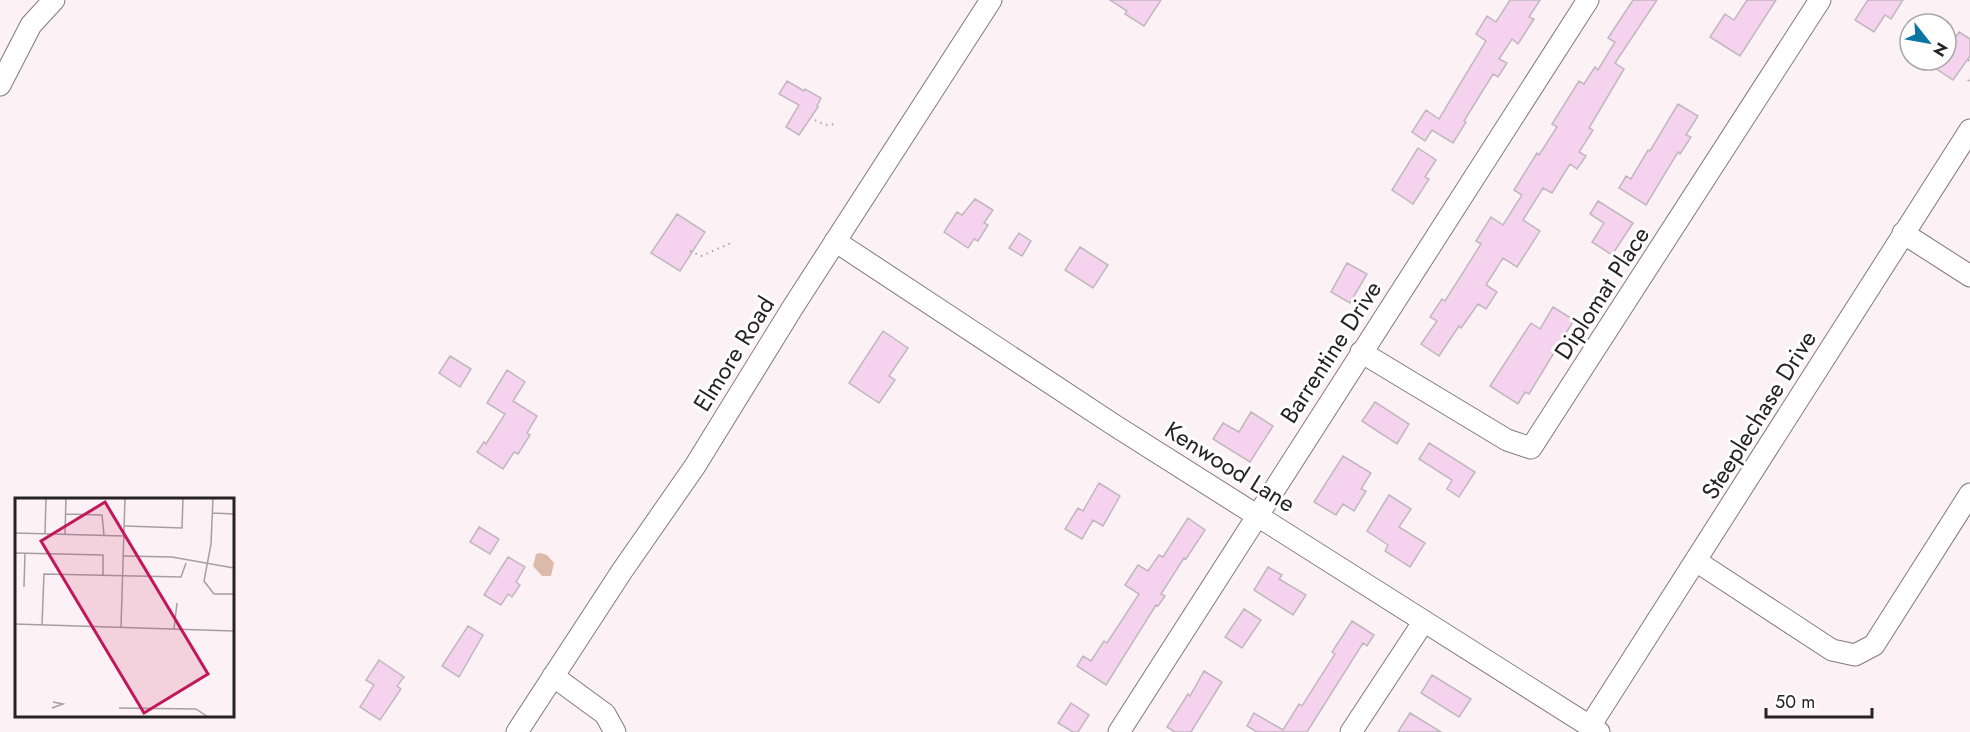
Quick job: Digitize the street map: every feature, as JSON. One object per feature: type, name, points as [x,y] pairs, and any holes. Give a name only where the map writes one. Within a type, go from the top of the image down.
[{"type":"street","points":[[0,85],[31,25],[54,0]]},
{"type":"street","name":"Elmore Road","points":[[517,732],[552,676],[694,466],[792,307],[991,0]]},
{"type":"street","name":"Barrentine Drive","points":[[1119,732],[1588,0]]},
{"type":"street","name":"Diplomat Place","points":[[1361,352],[1507,440],[1531,448],[1820,0]]},
{"type":"street","name":"Steeplechase Drive","points":[[1595,729],[1696,561],[1970,130]]},
{"type":"street","points":[[1904,233],[1970,276]]},
{"type":"street","name":"Kenwood Lane","points":[[835,241],[1114,425],[1595,729]]},
{"type":"street","points":[[1696,561],[1832,650],[1855,655],[1874,645],[1970,495]]},
{"type":"street","points":[[1352,732],[1424,621]]},
{"type":"street","points":[[552,676],[604,714],[615,732]]},
{"type":"path","points":[[815,120],[825,125],[837,124]]},
{"type":"path","points":[[690,251],[701,256],[732,243]]},
{"type":"shaded area","points":[[536,554],[547,555],[554,563],[551,576],[542,576],[533,566]]},
{"type":"building","points":[[1110,0],[1161,0],[1144,26],[1125,14],[1127,11]]},
{"type":"building","points":[[1510,0],[1540,0],[1529,17],[1534,19],[1518,44],[1512,39],[1499,59],[1507,63],[1498,77],[1493,74],[1453,143],[1432,130],[1425,141],[1412,132],[1426,110],[1439,119],[1486,41],[1476,34],[1487,16],[1496,22]]},
{"type":"building","points":[[1633,0],[1657,0],[1615,63],[1624,69],[1589,128],[1593,130],[1579,152],[1586,156],[1577,169],[1570,164],[1552,193],[1543,188],[1523,220],[1540,231],[1517,267],[1503,258],[1486,285],[1497,292],[1486,309],[1478,304],[1461,328],[1459,326],[1439,356],[1421,344],[1437,321],[1430,317],[1442,299],[1445,301],[1481,244],[1476,241],[1491,217],[1503,225],[1522,195],[1514,190],[1537,153],[1539,155],[1557,127],[1552,124],[1579,81],[1584,84],[1595,67],[1598,70],[1615,42],[1608,38]]},
{"type":"building","points":[[1747,0],[1776,0],[1740,56],[1710,37],[1725,14],[1734,20]]},
{"type":"building","points":[[1868,0],[1903,0],[1891,19],[1885,15],[1874,32],[1855,20]]},
{"type":"building","points":[[1959,32],[1970,39],[1970,56],[1953,80],[1941,72],[1958,72]]},
{"type":"building","points":[[787,81],[821,98],[818,107],[799,135],[786,127],[799,105],[779,94]]},
{"type":"building","points":[[1678,104],[1698,116],[1686,135],[1691,137],[1680,154],[1678,152],[1646,205],[1619,188],[1626,176],[1631,179]]},
{"type":"building","points":[[1418,148],[1436,160],[1425,177],[1429,179],[1413,204],[1392,190]]},
{"type":"building","points":[[975,199],[993,210],[984,223],[988,225],[978,241],[974,239],[968,248],[944,232],[957,212],[962,215]]},
{"type":"building","points":[[1598,201],[1633,223],[1612,255],[1592,242],[1604,223],[1590,214]]},
{"type":"building","points":[[677,214],[705,232],[680,271],[651,253]]},
{"type":"building","points":[[1019,233],[1031,241],[1022,256],[1009,248]]},
{"type":"building","points":[[1080,247],[1108,265],[1093,288],[1065,270]]},
{"type":"building","points":[[1347,263],[1367,274],[1350,303],[1331,292]]},
{"type":"building","points":[[1553,307],[1574,320],[1529,394],[1525,392],[1518,404],[1490,386],[1531,323],[1540,329]]},
{"type":"building","points":[[883,331],[908,348],[889,376],[895,380],[879,403],[849,383]]},
{"type":"building","points":[[450,356],[471,369],[460,387],[439,373]]},
{"type":"building","points":[[507,370],[525,382],[513,401],[537,416],[527,433],[530,435],[518,454],[514,452],[503,469],[477,452],[484,442],[486,444],[505,414],[487,403]]},
{"type":"building","points":[[1375,402],[1409,424],[1397,444],[1362,421]]},
{"type":"building","points":[[1251,412],[1273,426],[1250,462],[1213,439],[1223,423],[1239,432]]},
{"type":"building","points":[[1429,443],[1475,472],[1459,497],[1447,489],[1452,480],[1419,459]]},
{"type":"building","points":[[1343,456],[1371,473],[1361,489],[1366,491],[1354,511],[1343,504],[1336,515],[1314,502]]},
{"type":"building","points":[[1099,483],[1120,496],[1103,526],[1093,520],[1082,539],[1065,529],[1078,508],[1083,511]]},
{"type":"building","points":[[1389,495],[1411,509],[1399,527],[1425,543],[1410,567],[1385,551],[1388,545],[1367,531]]},
{"type":"building","points":[[1188,518],[1205,530],[1161,594],[1165,596],[1158,606],[1156,605],[1106,685],[1077,666],[1083,656],[1091,661],[1104,641],[1107,643],[1139,594],[1125,585],[1138,565],[1148,571],[1159,555],[1163,557]]},
{"type":"building","points":[[479,527],[499,539],[490,554],[470,542]]},
{"type":"building","points":[[508,557],[525,567],[516,582],[520,585],[512,597],[508,594],[501,605],[484,595]]},
{"type":"building","points":[[1268,567],[1282,575],[1279,579],[1306,595],[1293,615],[1254,590]]},
{"type":"building","points":[[1244,609],[1261,620],[1242,648],[1225,637]]},
{"type":"building","points":[[1352,621],[1374,635],[1367,646],[1363,643],[1307,732],[1257,732],[1247,726],[1254,713],[1283,730],[1299,704],[1302,706],[1335,654],[1332,652]]},
{"type":"building","points":[[468,626],[483,635],[459,677],[442,666]]},
{"type":"building","points":[[379,660],[404,677],[397,686],[401,689],[380,720],[360,707],[374,685],[366,680]]},
{"type":"building","points":[[1204,671],[1222,682],[1191,732],[1175,732],[1167,727],[1188,694],[1190,696]]},
{"type":"building","points":[[1432,675],[1471,699],[1459,717],[1421,693]]},
{"type":"building","points":[[1071,703],[1089,715],[1078,732],[1073,732],[1058,723]]},
{"type":"building","points":[[1410,713],[1441,732],[1398,732]]}]
